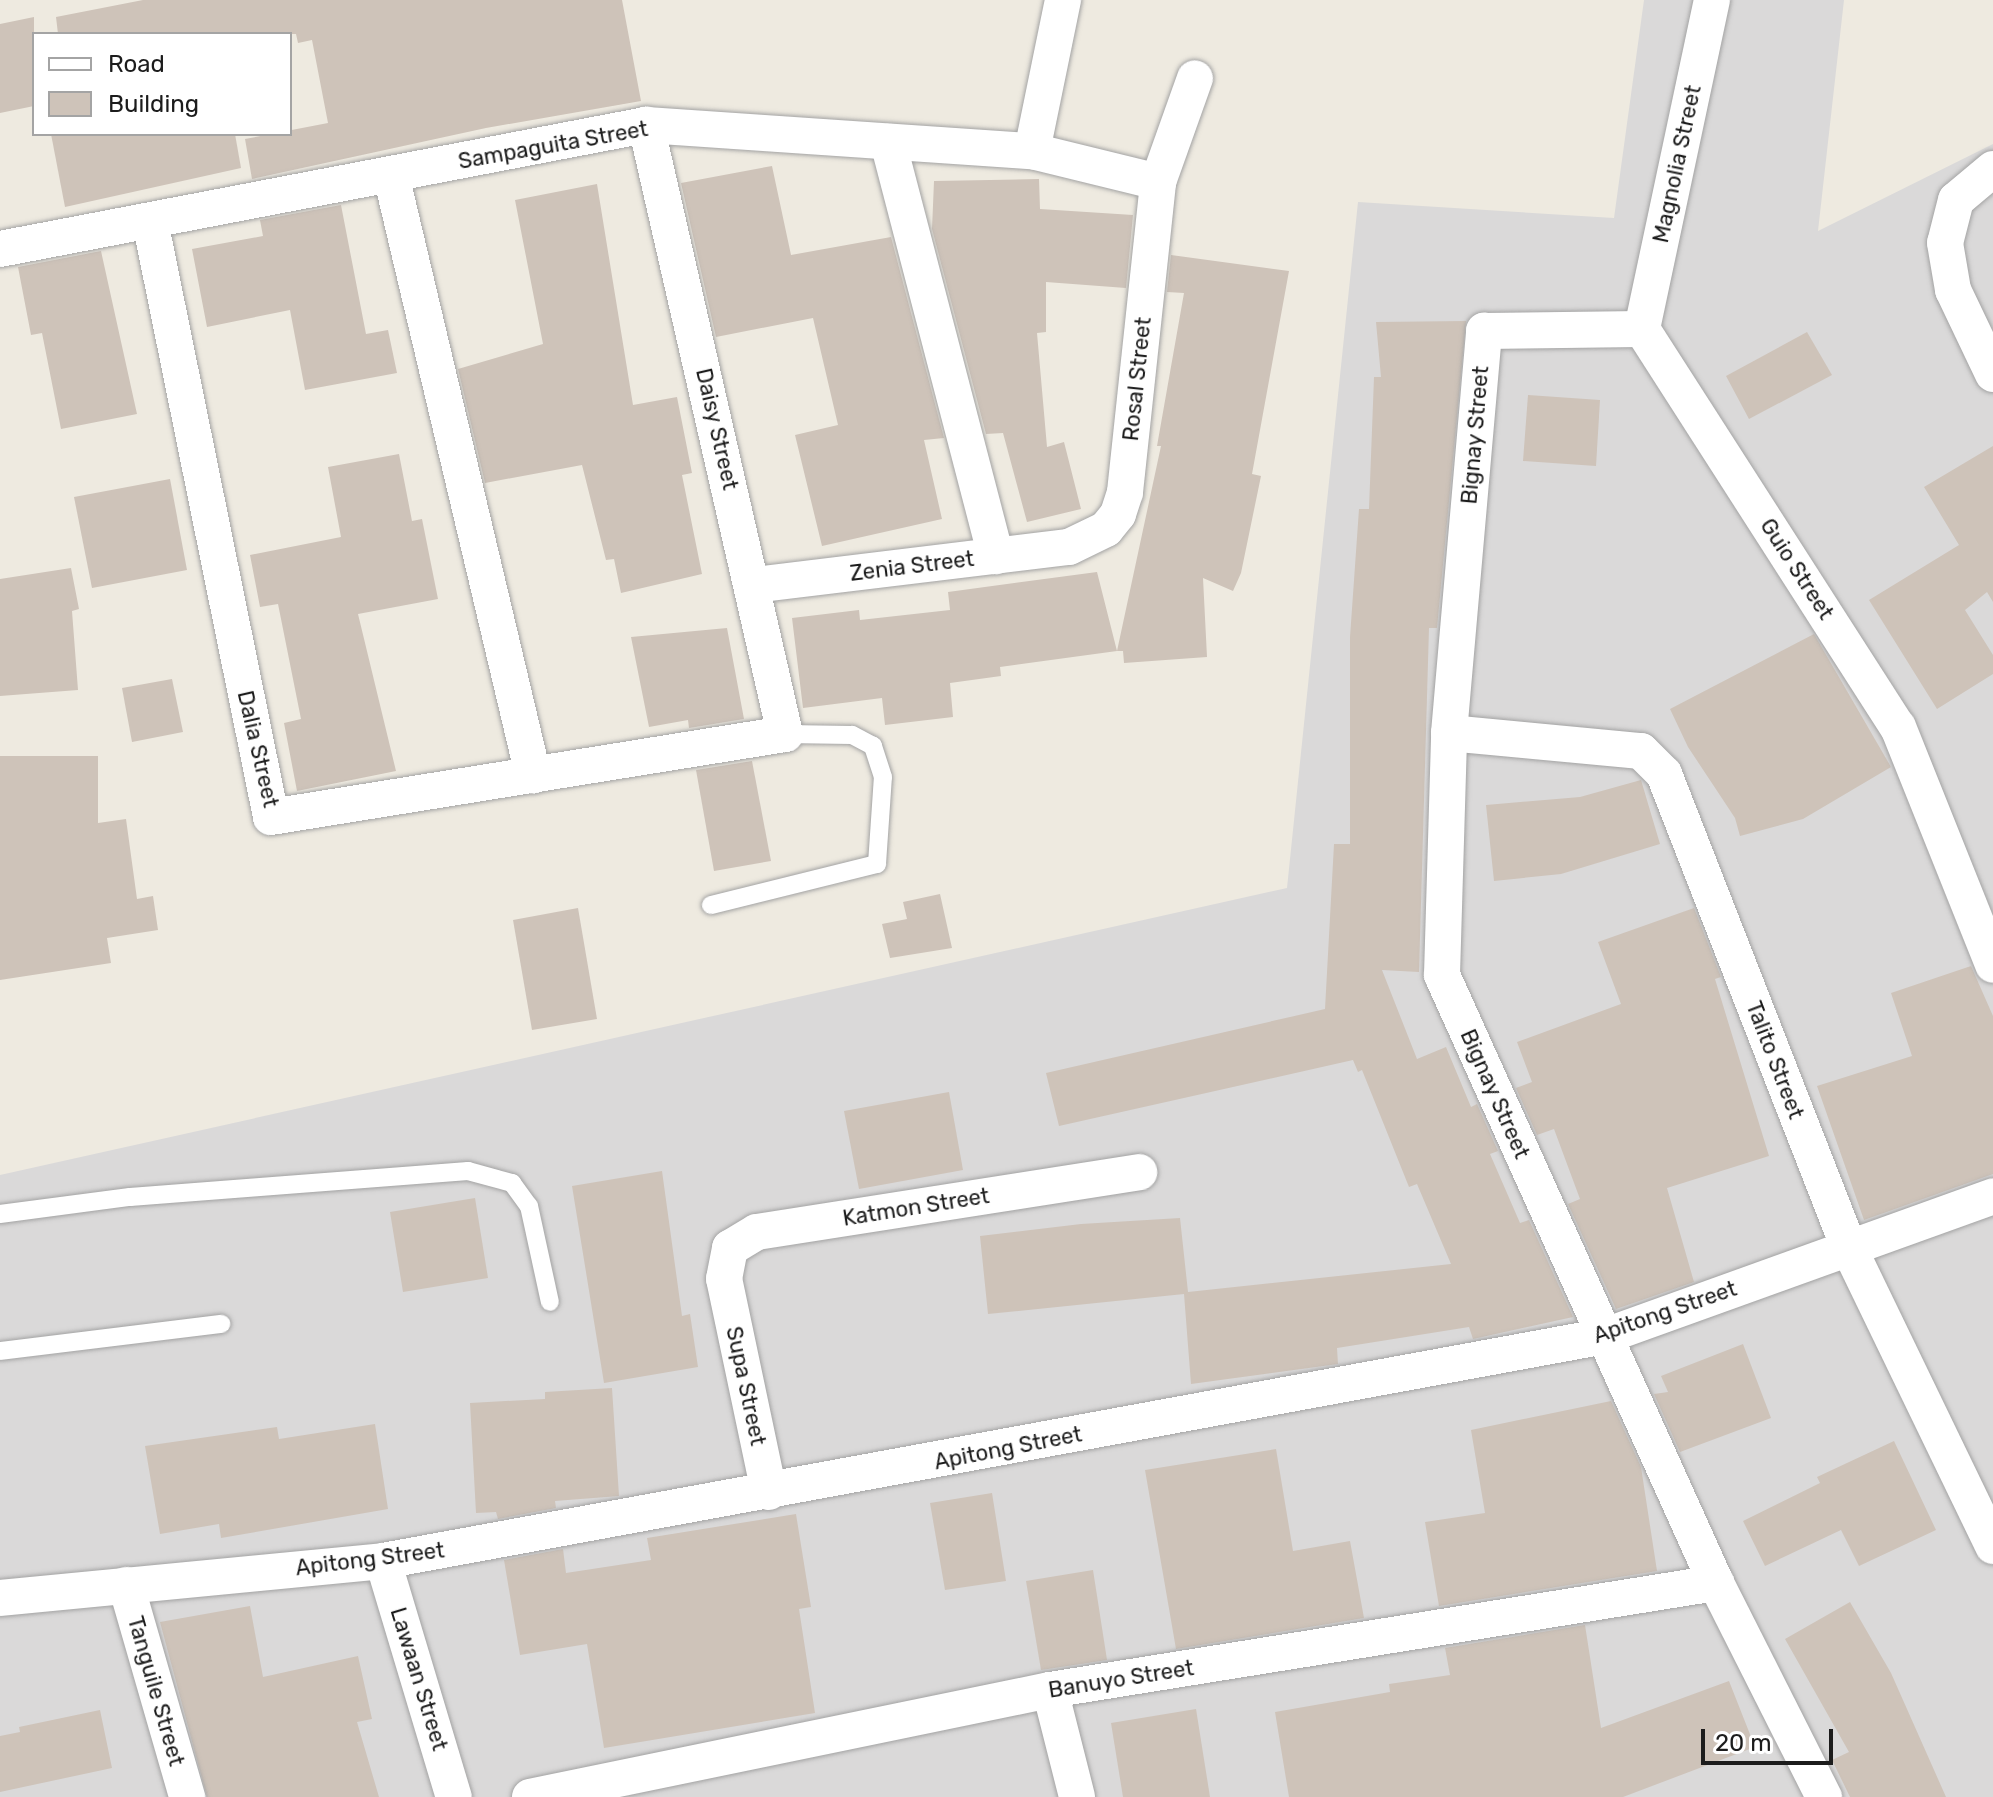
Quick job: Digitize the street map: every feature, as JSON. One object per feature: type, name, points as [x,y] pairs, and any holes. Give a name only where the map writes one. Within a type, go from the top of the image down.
[{"type":"street","points":[[1032,151],[1063,0]]},
{"type":"street","name":"Magnolia Street","points":[[1642,329],[1712,0]]},
{"type":"street","name":"Rosal Street","points":[[1069,547],[1106,529],[1118,514],[1125,492],[1158,182],[1195,78]]},
{"type":"street","name":"Sampaguita Street","points":[[0,249],[646,125],[1032,151],[1158,182]]},
{"type":"street","name":"Daisy Street","points":[[646,125],[754,585],[785,734]]},
{"type":"street","points":[[888,142],[996,556]]},
{"type":"street","points":[[1993,169],[1956,200],[1945,243],[1953,290],[1993,374]]},
{"type":"street","points":[[391,175],[533,775]]},
{"type":"street","name":"Dalia Street","points":[[150,221],[271,817],[785,734]]},
{"type":"street","name":"Bignay Street","points":[[1642,329],[1484,331],[1449,733],[1442,975],[1716,1583],[1824,1797]]},
{"type":"street","name":"Guio Street","points":[[1642,329],[1898,727],[1993,965]]},
{"type":"street","name":"Zenia Street","points":[[754,585],[1069,547]]},
{"type":"street","name":"Talito Street","points":[[1449,733],[1641,751],[1664,774],[1849,1248],[1993,1546]]},
{"type":"street","name":"Katmon Street","points":[[724,1279],[730,1248],[757,1232],[1139,1172]]},
{"type":"street","name":"Apitong Street","points":[[0,1598],[383,1561],[1605,1336],[1993,1196]]},
{"type":"street","name":"Supa Street","points":[[724,1279],[769,1492]]},
{"type":"street","name":"Lawaan Street","points":[[383,1561],[454,1797]]},
{"type":"street","name":"Banuyo Street","points":[[530,1797],[1050,1690],[1716,1583]]},
{"type":"street","name":"Tanguile Street","points":[[126,1585],[187,1797]]},
{"type":"street","points":[[1050,1690],[1077,1797]]},
{"type":"lane","points":[[711,905],[877,864],[883,777],[873,746],[852,735],[785,734]]},
{"type":"lane","points":[[0,1214],[130,1197],[468,1171],[512,1183],[529,1206],[550,1302]]},
{"type":"lane","points":[[0,1351],[221,1324]]},
{"type":"shaded area","points":[[1644,0],[1844,0],[1818,231],[1993,144],[1993,1797],[0,1797],[0,1175],[1287,888],[1358,202],[1614,218]]},
{"type":"building","points":[[143,0],[622,0],[641,101],[486,128],[252,179],[245,139],[292,136],[292,130],[328,123],[312,40],[298,43],[296,34],[292,32],[58,32],[56,17]]},
{"type":"building","points":[[34,17],[32,106],[0,113],[0,24]]},
{"type":"building","points":[[51,136],[235,136],[241,168],[65,207]]},
{"type":"building","points":[[772,166],[791,255],[891,237],[944,438],[924,440],[942,519],[822,546],[795,435],[838,425],[813,318],[716,337],[681,183]]},
{"type":"building","points":[[1039,179],[1040,209],[1133,215],[1126,288],[1046,282],[1046,332],[1037,333],[1047,447],[1064,442],[1081,509],[1027,522],[1003,433],[986,434],[932,229],[934,181]]},
{"type":"building","points":[[597,184],[633,405],[677,397],[692,473],[682,475],[702,574],[621,593],[614,559],[606,560],[582,465],[485,483],[458,369],[543,344],[515,200]]},
{"type":"building","points":[[341,205],[366,334],[388,330],[397,373],[305,390],[290,310],[207,327],[192,249],[263,236],[260,220]]},
{"type":"building","points":[[101,251],[137,414],[61,429],[42,333],[31,335],[18,267]]},
{"type":"building","points":[[1171,255],[1289,271],[1252,474],[1261,476],[1241,573],[1233,591],[1203,578],[1207,657],[1124,663],[1123,651],[1117,651],[1161,446],[1157,446],[1184,293],[1167,292]]},
{"type":"building","points":[[1466,321],[1437,628],[1429,628],[1419,972],[1382,970],[1417,1059],[1446,1047],[1471,1107],[1477,1104],[1498,1151],[1490,1154],[1520,1223],[1529,1220],[1573,1317],[1473,1339],[1469,1327],[1337,1348],[1338,1364],[1191,1384],[1184,1294],[988,1314],[980,1236],[1081,1224],[1180,1218],[1188,1292],[1451,1264],[1417,1184],[1409,1187],[1362,1070],[1358,1072],[1353,1060],[1059,1126],[1046,1073],[1325,1009],[1334,844],[1350,844],[1350,637],[1359,509],[1369,509],[1374,377],[1381,377],[1376,322]]},
{"type":"building","points":[[1807,332],[1832,375],[1749,419],[1726,376]]},
{"type":"building","points":[[1528,395],[1600,400],[1596,466],[1523,461]]},
{"type":"building","points":[[1993,446],[1993,602],[1987,592],[1965,610],[1993,655],[1993,674],[1937,709],[1869,600],[1959,545],[1924,487]]},
{"type":"building","points":[[399,454],[412,521],[422,519],[438,599],[358,614],[396,771],[297,791],[284,723],[301,719],[278,604],[260,607],[250,555],[341,537],[328,467]]},
{"type":"building","points":[[170,479],[187,570],[92,588],[74,497]]},
{"type":"building","points":[[71,568],[79,609],[72,611],[78,690],[0,696],[0,579]]},
{"type":"building","points":[[1097,572],[1117,651],[1000,667],[1001,676],[950,683],[953,717],[885,725],[882,698],[803,708],[792,618],[859,610],[860,620],[950,610],[948,592]]},
{"type":"building","points":[[727,628],[744,719],[689,728],[688,720],[649,727],[631,637]]},
{"type":"building","points":[[1814,634],[1891,767],[1803,819],[1740,836],[1735,818],[1688,747],[1670,709]]},
{"type":"building","points":[[172,679],[183,732],[132,742],[122,688]]},
{"type":"building","points":[[0,756],[98,756],[98,823],[126,819],[137,899],[153,896],[158,930],[107,938],[111,963],[0,980]]},
{"type":"building","points":[[752,761],[771,861],[714,871],[696,770]]},
{"type":"building","points":[[1641,780],[1660,844],[1561,874],[1494,881],[1486,805],[1580,797]]},
{"type":"building","points":[[940,894],[952,948],[890,958],[882,924],[907,919],[903,902]]},
{"type":"building","points":[[578,908],[597,1019],[532,1030],[513,920]]},
{"type":"building","points":[[1694,908],[1721,977],[1715,979],[1769,1156],[1667,1188],[1694,1282],[1616,1309],[1568,1204],[1580,1199],[1554,1129],[1537,1135],[1516,1088],[1532,1082],[1517,1042],[1621,1004],[1598,942]]},
{"type":"building","points":[[1971,966],[1993,1016],[1993,1174],[1864,1220],[1817,1086],[1912,1056],[1891,993]]},
{"type":"building","points":[[949,1092],[963,1170],[859,1189],[844,1111]]},
{"type":"building","points":[[662,1171],[682,1316],[690,1314],[698,1367],[604,1383],[572,1186]]},
{"type":"building","points":[[475,1198],[488,1278],[403,1292],[390,1212]]},
{"type":"building","points":[[1743,1344],[1771,1418],[1680,1452],[1654,1394],[1668,1392],[1661,1376]]},
{"type":"building","points":[[612,1388],[619,1496],[555,1501],[556,1508],[498,1519],[496,1512],[476,1513],[470,1403],[545,1399],[545,1392]]},
{"type":"building","points":[[1611,1401],[1641,1467],[1657,1571],[1439,1606],[1425,1522],[1485,1513],[1471,1430]]},
{"type":"building","points":[[375,1424],[388,1509],[221,1538],[219,1524],[160,1534],[145,1446],[277,1427],[279,1439]]},
{"type":"building","points":[[1894,1441],[1936,1530],[1859,1566],[1841,1530],[1765,1566],[1743,1521],[1820,1483],[1817,1477]]},
{"type":"building","points":[[1276,1449],[1293,1551],[1350,1541],[1364,1618],[1176,1649],[1145,1470]]},
{"type":"building","points":[[992,1493],[1006,1581],[945,1590],[930,1503]]},
{"type":"building","points":[[796,1514],[811,1607],[799,1609],[815,1713],[604,1748],[587,1644],[520,1655],[504,1560],[563,1549],[566,1573],[651,1560],[647,1538]]},
{"type":"building","points":[[1093,1570],[1107,1660],[1041,1670],[1026,1581]]},
{"type":"building","points":[[1850,1602],[1891,1673],[1946,1797],[1850,1797],[1832,1760],[1849,1752],[1785,1639]]},
{"type":"building","points":[[250,1606],[263,1677],[358,1656],[372,1719],[357,1722],[379,1797],[207,1797],[160,1622]]},
{"type":"building","points":[[1585,1625],[1601,1728],[1729,1681],[1755,1747],[1623,1797],[1289,1797],[1275,1712],[1390,1692],[1389,1684],[1450,1675],[1445,1648]]},
{"type":"building","points":[[1196,1709],[1210,1797],[1123,1797],[1111,1723]]},
{"type":"building","points":[[100,1710],[112,1768],[0,1792],[0,1736],[20,1732],[19,1727]]}]
